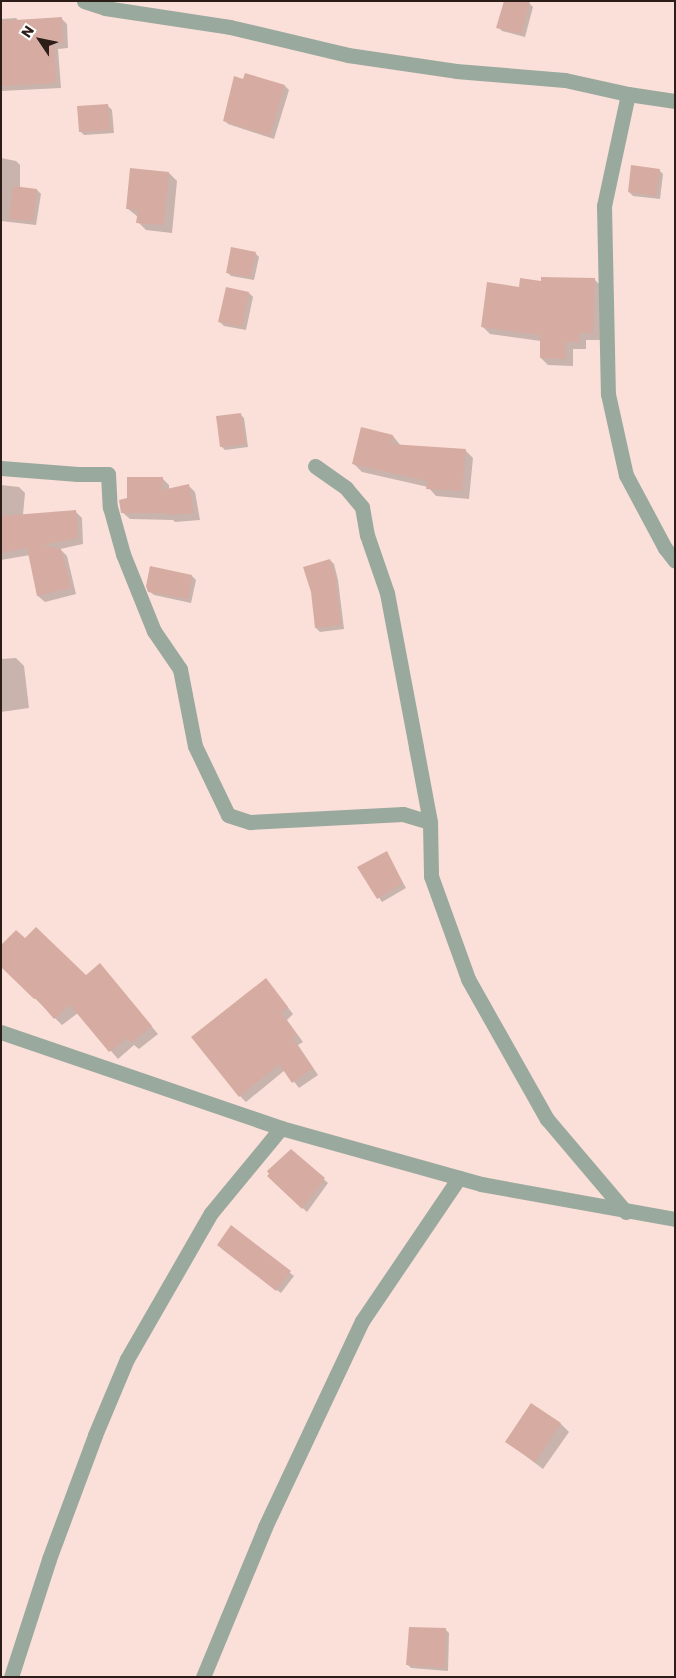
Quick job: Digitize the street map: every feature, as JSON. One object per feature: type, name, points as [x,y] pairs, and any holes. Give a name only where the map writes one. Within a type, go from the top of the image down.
[{"type":"street","points":[[84,1],[105,8],[230,27],[348,55],[456,71],[565,80],[675,102]]},
{"type":"street","points":[[628,94],[604,206],[608,394],[626,475],[665,548],[675,561]]},
{"type":"street","points":[[315,466],[346,488],[362,507],[367,535],[387,593],[430,822],[431,876],[468,979],[547,1119],[626,1212]]},
{"type":"street","points":[[1,468],[78,474],[108,474],[110,507],[122,554],[154,631],[180,669],[195,746],[228,815],[250,822],[403,814],[430,822]]},
{"type":"street","points":[[3,1036],[281,1128],[481,1184],[626,1212],[675,1219]]},
{"type":"street","points":[[11,1677],[49,1558],[126,1359],[211,1213],[281,1128]]},
{"type":"street","points":[[203,1677],[265,1527],[362,1321],[459,1178]]},
{"type":"building","points":[[504,1],[530,1],[521,34],[496,28]]},
{"type":"building","points":[[62,17],[63,43],[54,43],[56,83],[1,86],[1,21]]},
{"type":"building","points":[[245,73],[285,85],[270,136],[223,121],[234,76],[243,79]]},
{"type":"building","points":[[108,104],[110,130],[79,132],[77,106]]},
{"type":"building","points":[[631,165],[660,169],[656,196],[628,192]]},
{"type":"building","points":[[130,168],[169,172],[164,225],[136,223],[138,210],[126,209]]},
{"type":"building","points":[[13,186],[37,189],[33,221],[9,219]]},
{"type":"building","points":[[231,247],[256,252],[250,277],[226,273]]},
{"type":"building","points":[[541,277],[595,278],[593,333],[579,333],[579,342],[566,342],[566,359],[540,358],[540,335],[481,327],[487,282],[519,287],[520,278],[541,281]]},
{"type":"building","points":[[226,287],[249,292],[242,327],[218,322]]},
{"type":"building","points":[[241,413],[245,444],[220,447],[216,416]]},
{"type":"building","points":[[361,427],[393,435],[391,444],[466,449],[462,491],[426,489],[427,481],[352,464]]},
{"type":"building","points":[[127,477],[163,477],[162,490],[189,484],[194,513],[167,515],[167,513],[121,513],[119,500],[127,498]]},
{"type":"building","points":[[76,510],[78,538],[43,545],[61,549],[71,588],[37,596],[27,548],[1,553],[1,516]]},
{"type":"building","points":[[330,559],[335,575],[341,625],[315,628],[311,592],[303,567]]},
{"type":"building","points":[[150,566],[192,575],[188,599],[148,592],[146,586]]},
{"type":"building","points":[[387,851],[403,883],[377,899],[357,867]]},
{"type":"building","points":[[36,927],[86,975],[100,963],[152,1026],[131,1043],[127,1038],[109,1052],[70,1005],[54,1019],[36,998],[34,999],[1,967],[1,945],[16,930],[25,938]]},
{"type":"building","points":[[266,978],[288,1007],[281,1013],[297,1035],[292,1038],[313,1068],[292,1083],[279,1064],[239,1097],[191,1037]]},
{"type":"building","points":[[291,1149],[325,1178],[302,1209],[267,1176],[269,1174],[267,1171]]},
{"type":"building","points":[[231,1225],[291,1271],[276,1291],[217,1245]]},
{"type":"building","points":[[531,1403],[561,1423],[535,1462],[505,1442]]},
{"type":"building","points":[[409,1627],[446,1628],[445,1668],[406,1665]]}]
